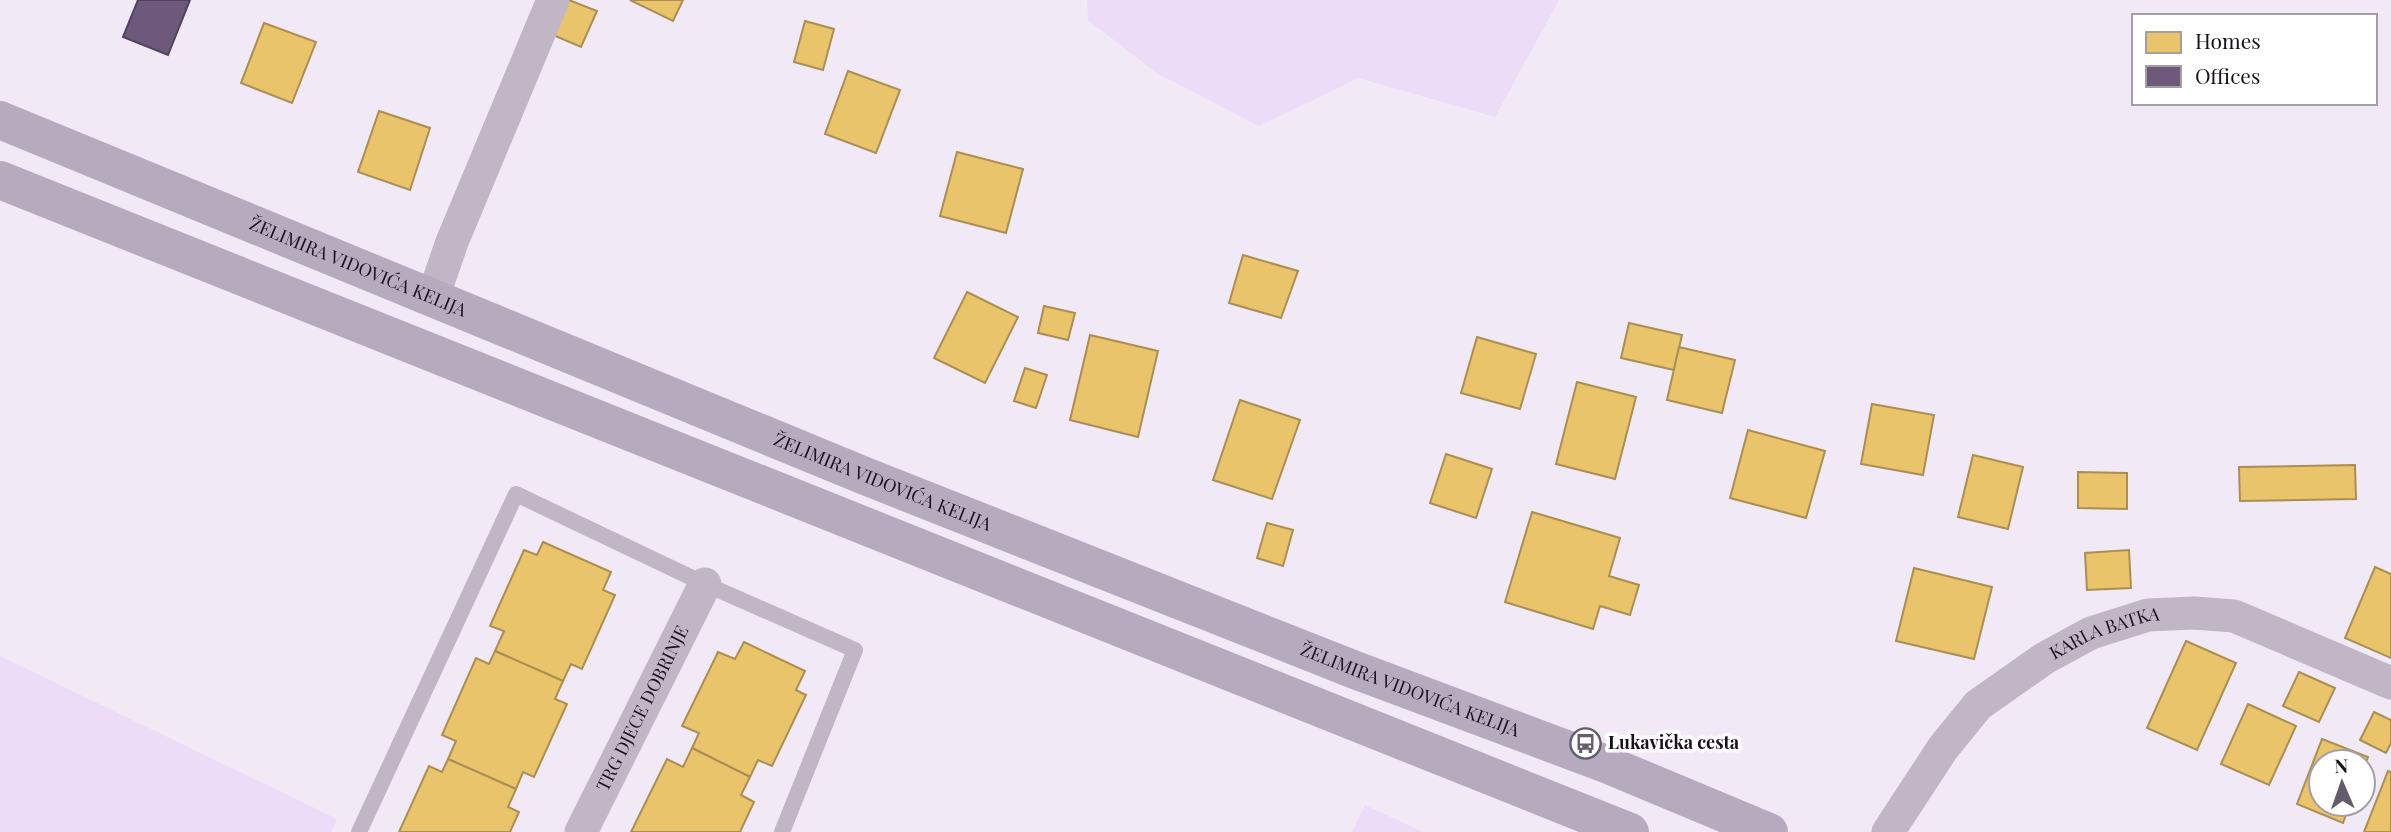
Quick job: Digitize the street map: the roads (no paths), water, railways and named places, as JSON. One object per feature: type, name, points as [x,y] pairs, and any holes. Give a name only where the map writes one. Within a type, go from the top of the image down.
[{"type":"main road","name":"ŽELIMIRA VIDOVIĆA KELIJA","points":[[0,120],[981,522],[1356,670],[1606,764],[1769,832]]},
{"type":"main road","points":[[0,180],[1630,832]]},
{"type":"street","points":[[433,298],[452,242],[553,0]]},
{"type":"street","name":"TRG DJECE DOBRINJE","points":[[581,832],[705,584]]},
{"type":"street","name":"KARLA BATKA","points":[[1888,832],[1943,748],[1978,705],[2045,658],[2091,633],[2147,615],[2194,613],[2234,616],[2391,683]]},
{"type":"lane","points":[[359,832],[516,494],[705,584],[855,650],[782,832]]},
{"type":"place","name":"Lukavička cesta","points":[[1585,743]]}]
